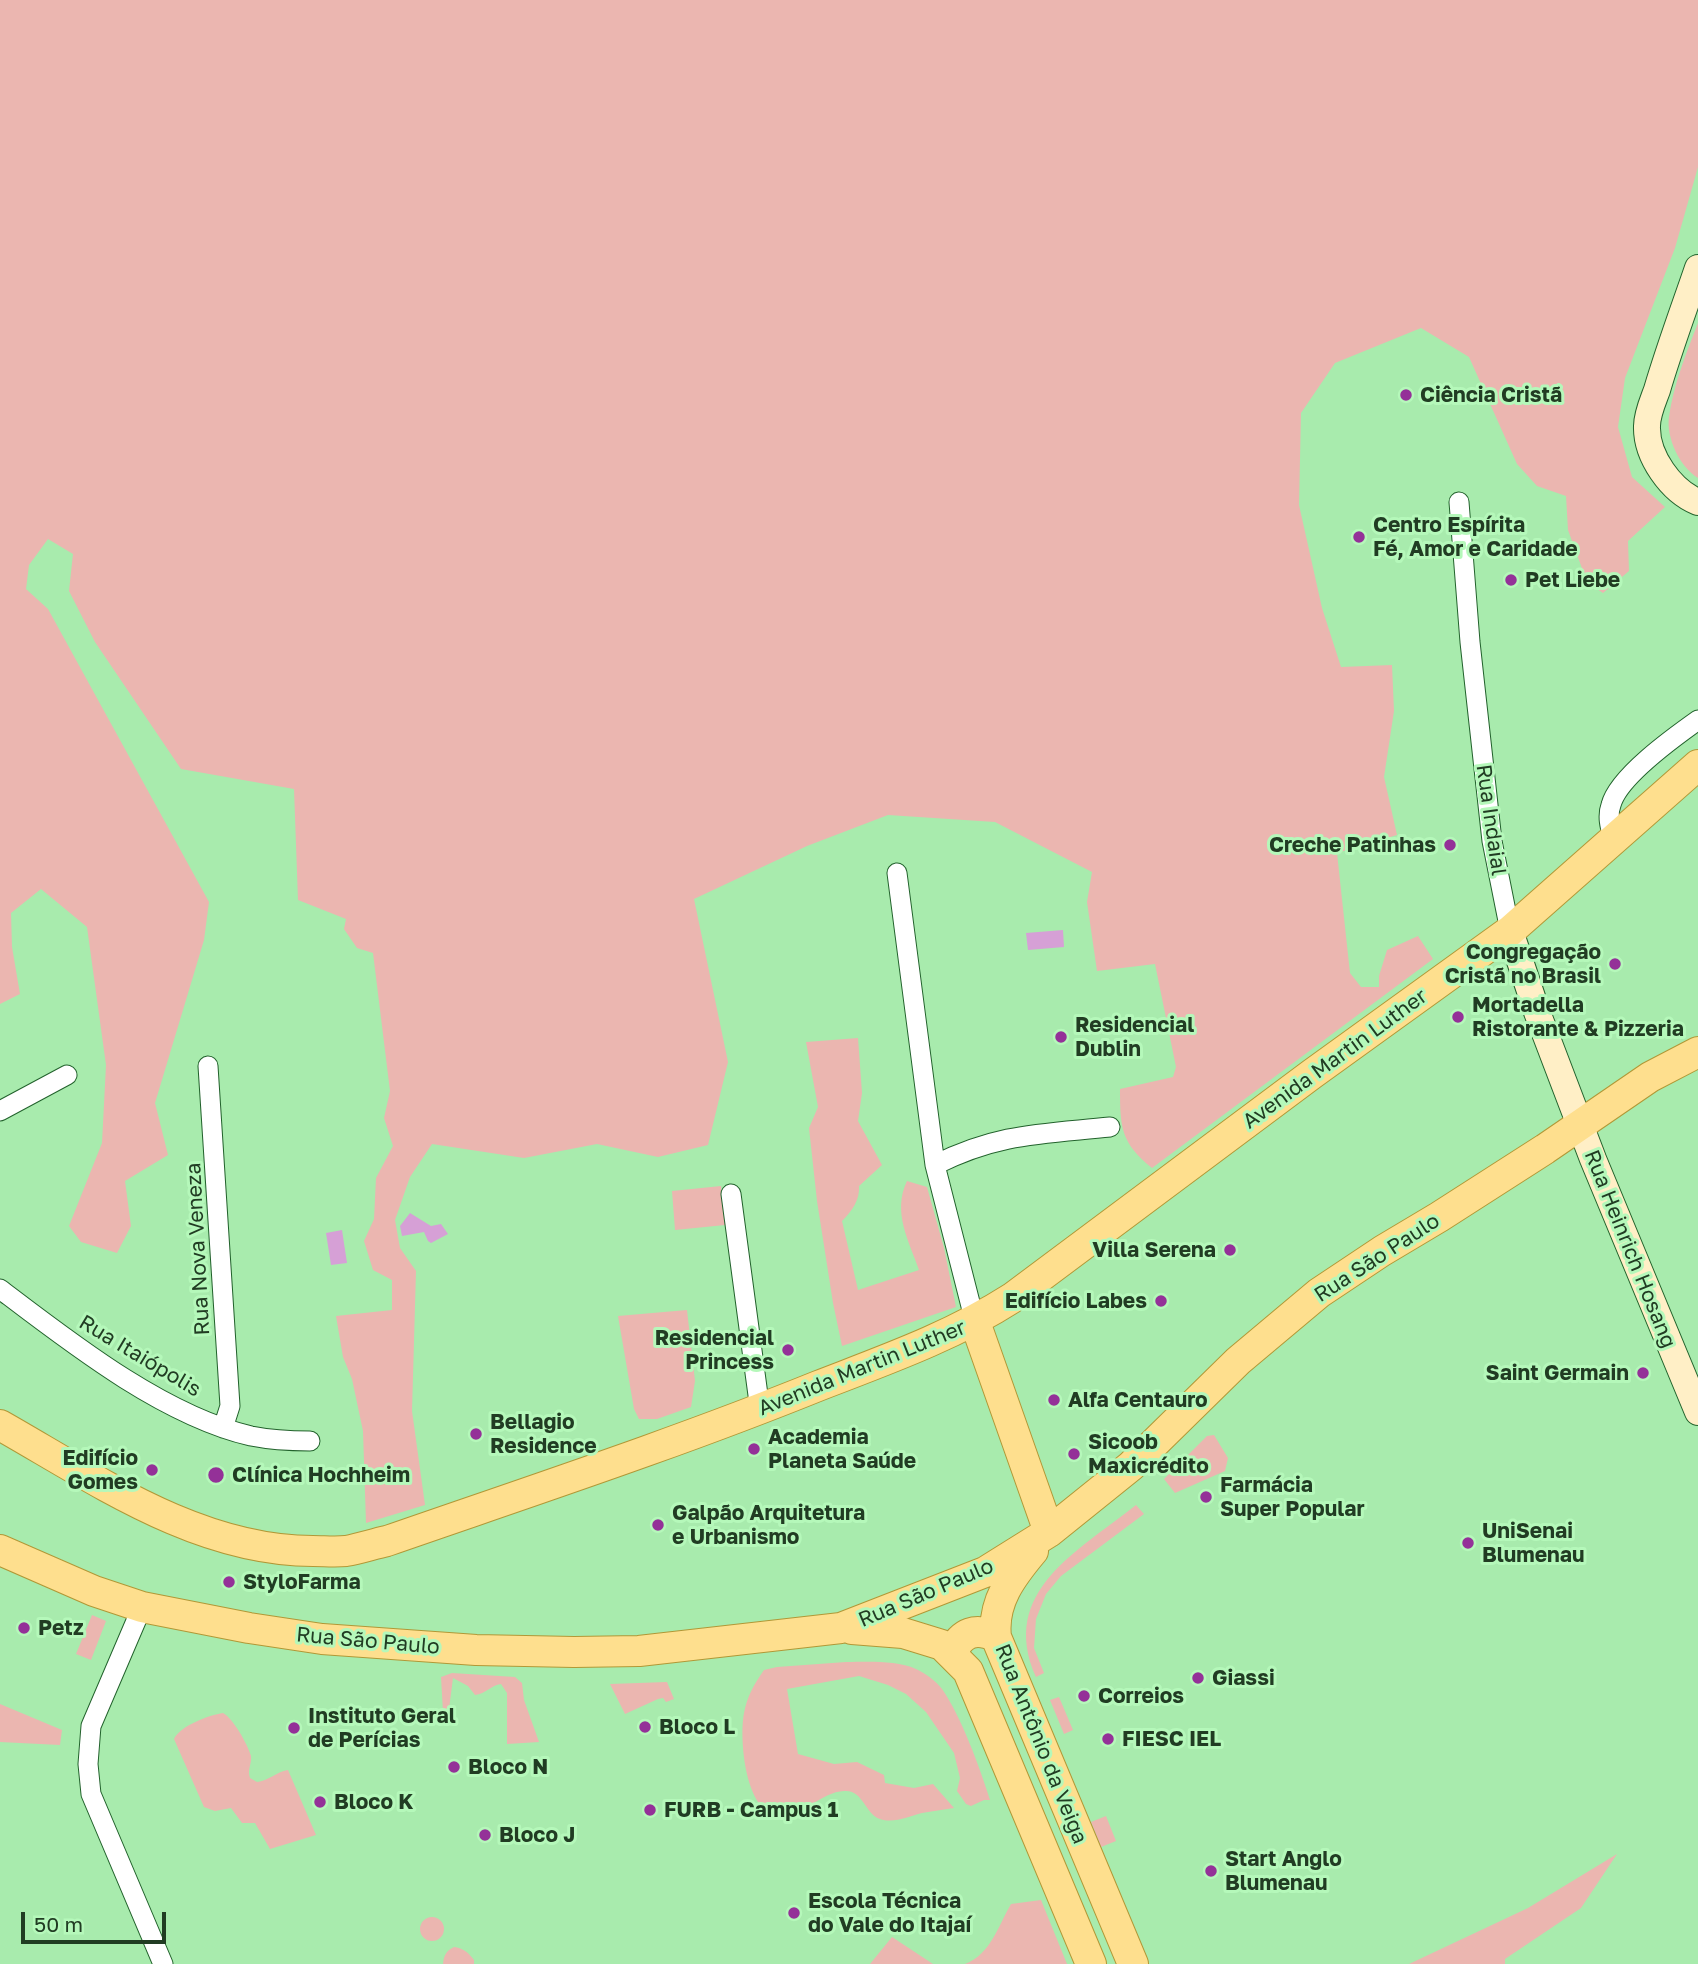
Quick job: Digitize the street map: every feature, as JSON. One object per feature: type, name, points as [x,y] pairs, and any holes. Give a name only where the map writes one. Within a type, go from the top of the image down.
[{"type":"main road","points":[[1698,268],[1665,362],[1647,426],[1651,452],[1664,474],[1691,499],[1698,502]]},
{"type":"main road","name":"Avenida Martin Luther","points":[[0,1425],[146,1507],[179,1522],[249,1544],[299,1551],[345,1551],[387,1541],[760,1409],[975,1322],[1012,1298],[1312,1074],[1510,931],[1698,765]]},
{"type":"main road","name":"Rua Indaial","points":[[1510,931],[1580,1126]]},
{"type":"main road","name":"Rua São Paulo","points":[[0,1550],[94,1591],[142,1607],[310,1637],[497,1650],[639,1651],[841,1628],[985,1572],[1049,1532],[1131,1466],[1238,1361],[1320,1293],[1580,1126],[1650,1077],[1698,1052]]},
{"type":"main road","name":"Rua Heinrich Hosang","points":[[1580,1126],[1698,1412]]},
{"type":"main road","points":[[975,1322],[1049,1532]]},
{"type":"main road","name":"Rua Antônio da Veiga","points":[[1049,1532],[1008,1583],[997,1609],[996,1637],[1133,1964]]},
{"type":"main road","name":"Rua Antônio da Veiga","points":[[841,1628],[903,1633],[942,1645],[968,1671],[1091,1964]]},
{"type":"main road","points":[[952,1653],[960,1639],[972,1632],[986,1632],[996,1637]]},
{"type":"street","name":"Rua Indaial","points":[[1459,502],[1470,642],[1492,841],[1510,931]]},
{"type":"street","points":[[1613,838],[1609,816],[1618,790],[1673,738],[1698,720]]},
{"type":"street","points":[[897,873],[935,1165],[975,1322]]},
{"type":"street","name":"Rua Nova Veneza","points":[[208,1066],[230,1406],[223,1428]]},
{"type":"street","points":[[0,1111],[67,1074]]},
{"type":"street","points":[[935,1165],[966,1150],[1001,1139],[1042,1132],[1110,1127]]},
{"type":"street","points":[[731,1194],[760,1409]]},
{"type":"street","name":"Rua Itaiópolis","points":[[0,1289],[85,1353],[170,1405],[223,1428],[275,1441],[310,1441]]},
{"type":"street","points":[[142,1607],[91,1726],[88,1764],[91,1794],[163,1964]]},
{"type":"shaded area","points":[[0,0],[1698,0],[1698,167],[1675,248],[1625,378],[1618,427],[1632,477],[1665,507],[1628,541],[1629,571],[1603,593],[1587,582],[1568,530],[1566,496],[1537,486],[1517,464],[1469,357],[1421,328],[1335,363],[1301,413],[1299,505],[1322,608],[1341,667],[1392,665],[1394,711],[1384,777],[1397,835],[1337,853],[1350,973],[1361,987],[1379,987],[1379,976],[1387,950],[1418,936],[1433,959],[1152,1168],[1134,1151],[1124,1134],[1120,1089],[1173,1077],[1176,1067],[1155,964],[1097,971],[1087,902],[1092,872],[995,822],[888,815],[807,846],[694,899],[728,1062],[708,1145],[658,1157],[597,1144],[524,1158],[432,1144],[410,1177],[395,1220],[400,1248],[416,1271],[412,1411],[425,1505],[366,1523],[363,1431],[352,1379],[343,1357],[336,1316],[392,1310],[392,1280],[373,1270],[364,1241],[374,1219],[376,1178],[393,1146],[384,1118],[390,1091],[373,953],[357,948],[344,929],[346,919],[298,900],[294,789],[181,769],[95,642],[69,591],[73,554],[48,539],[29,565],[26,589],[48,609],[209,902],[204,940],[155,1103],[168,1155],[125,1181],[131,1226],[117,1253],[81,1242],[69,1226],[102,1143],[106,1065],[87,927],[41,889],[11,913],[12,947],[20,994],[0,1004]]},
{"type":"shaded area","points":[[1698,323],[1698,478],[1685,467],[1672,443],[1669,417],[1677,381]]},
{"type":"shaded area","points":[[1063,930],[1064,947],[1028,950],[1026,933]]},
{"type":"shaded area","points":[[858,1038],[862,1093],[858,1121],[882,1165],[859,1186],[855,1205],[842,1221],[858,1290],[919,1270],[902,1215],[901,1204],[907,1181],[927,1187],[944,1248],[956,1307],[842,1346],[817,1201],[809,1128],[818,1107],[806,1042]]},
{"type":"shaded area","points":[[721,1186],[725,1225],[675,1230],[672,1191]]},
{"type":"shaded area","points":[[410,1213],[431,1226],[441,1224],[448,1234],[431,1243],[424,1232],[402,1236],[400,1226]]},
{"type":"shaded area","points":[[342,1230],[347,1263],[331,1265],[326,1233]]},
{"type":"shaded area","points":[[687,1310],[695,1381],[691,1407],[657,1419],[639,1419],[634,1409],[618,1316]]},
{"type":"shaded area","points":[[1214,1435],[1228,1458],[1225,1471],[1175,1493],[1164,1479],[1207,1436]]},
{"type":"shaded area","points":[[1136,1505],[1144,1514],[1061,1576],[1046,1594],[1036,1619],[1034,1648],[1044,1673],[1036,1677],[1027,1647],[1028,1620],[1036,1597],[1050,1576],[1069,1557]]},
{"type":"shaded area","points":[[92,1615],[106,1621],[91,1660],[76,1654]]},
{"type":"shaded area","points":[[846,1662],[900,1664],[919,1671],[937,1683],[963,1728],[990,1800],[971,1806],[966,1804],[957,1791],[960,1778],[954,1753],[926,1712],[906,1694],[859,1676],[787,1689],[798,1754],[834,1764],[857,1762],[884,1775],[885,1783],[914,1788],[933,1784],[954,1808],[885,1820],[875,1816],[856,1794],[844,1791],[828,1795],[796,1813],[780,1816],[768,1812],[752,1790],[744,1756],[744,1713],[754,1686],[764,1670]]},
{"type":"shaded area","points":[[452,1673],[515,1677],[522,1683],[524,1700],[539,1742],[507,1744],[507,1693],[501,1684],[475,1695],[468,1686],[453,1678],[449,1709],[447,1713],[443,1712],[441,1677]]},
{"type":"shaded area","points":[[667,1682],[674,1699],[666,1702],[663,1698],[658,1699],[625,1714],[610,1684]]},
{"type":"shaded area","points":[[1059,1697],[1073,1730],[1064,1734],[1050,1700]]},
{"type":"shaded area","points":[[0,1704],[62,1730],[60,1745],[0,1742]]},
{"type":"shaded area","points":[[223,1713],[235,1726],[249,1751],[250,1778],[257,1782],[288,1770],[316,1835],[270,1849],[255,1823],[242,1823],[231,1808],[215,1811],[204,1807],[174,1739],[188,1726]]},
{"type":"shaded area","points":[[1106,1816],[1116,1841],[1101,1847],[1091,1822]]},
{"type":"shaded area","points":[[1617,1854],[1581,1908],[1505,1959],[1505,1964],[1409,1964],[1528,1908]]},
{"type":"shaded area","points":[[1041,1900],[1067,1964],[965,1964],[988,1946],[1011,1904]]},
{"type":"shaded area","points":[[432,1917],[441,1920],[444,1929],[441,1938],[432,1941],[423,1938],[420,1929],[423,1920]]},
{"type":"shaded area","points":[[892,1937],[933,1964],[870,1964]]},
{"type":"shaded area","points":[[454,1947],[468,1953],[474,1964],[443,1964],[446,1954]]},
{"type":"place","name":"Ciência Cristã","points":[[1406,395]]},
{"type":"place","name":"Centro Espírita Fé, Amor e Caridade","points":[[1359,537]]},
{"type":"place","name":"Pet Liebe","points":[[1511,580]]},
{"type":"place","name":"Creche Patinhas","points":[[1450,845]]},
{"type":"place","name":"Congregação Cristã no Brasil","points":[[1615,964]]},
{"type":"place","name":"Mortadella Ristorante & Pizzeria","points":[[1458,1017]]},
{"type":"place","name":"Residencial Dublin","points":[[1061,1037]]},
{"type":"place","name":"Villa Serena","points":[[1230,1250]]},
{"type":"place","name":"Edifício Labes","points":[[1161,1301]]},
{"type":"place","name":"Residencial Princess","points":[[788,1350]]},
{"type":"place","name":"Saint Germain","points":[[1643,1373]]},
{"type":"place","name":"Alfa Centauro","points":[[1054,1400]]},
{"type":"place","name":"Bellagio Residence","points":[[476,1434]]},
{"type":"place","name":"Academia Planeta Saúde","points":[[754,1449]]},
{"type":"place","name":"Sicoob Maxicrédito","points":[[1074,1454]]},
{"type":"place","name":"Edifício Gomes","points":[[152,1470]]},
{"type":"place","name":"Clínica Hochheim","points":[[216,1475]]},
{"type":"place","name":"Farmácia Super Popular","points":[[1206,1497]]},
{"type":"place","name":"Galpão Arquitetura e Urbanismo","points":[[658,1525]]},
{"type":"place","name":"UniSenai Blumenau","points":[[1468,1543]]},
{"type":"place","name":"StyloFarma","points":[[229,1582]]},
{"type":"place","name":"Petz","points":[[24,1628]]},
{"type":"place","name":"Giassi","points":[[1198,1678]]},
{"type":"place","name":"Correios","points":[[1084,1696]]},
{"type":"place","name":"Bloco L","points":[[645,1727]]},
{"type":"place","name":"Instituto Geral de Perícias","points":[[294,1728]]},
{"type":"place","name":"FIESC IEL","points":[[1108,1739]]},
{"type":"place","name":"Bloco N","points":[[454,1767]]},
{"type":"place","name":"Bloco K","points":[[320,1802]]},
{"type":"place","name":"FURB - Campus 1","points":[[650,1810]]},
{"type":"place","name":"Bloco J","points":[[485,1835]]},
{"type":"place","name":"Start Anglo Blumenau","points":[[1211,1871]]},
{"type":"place","name":"Escola Técnica do Vale do Itajaí","points":[[794,1913]]}]
